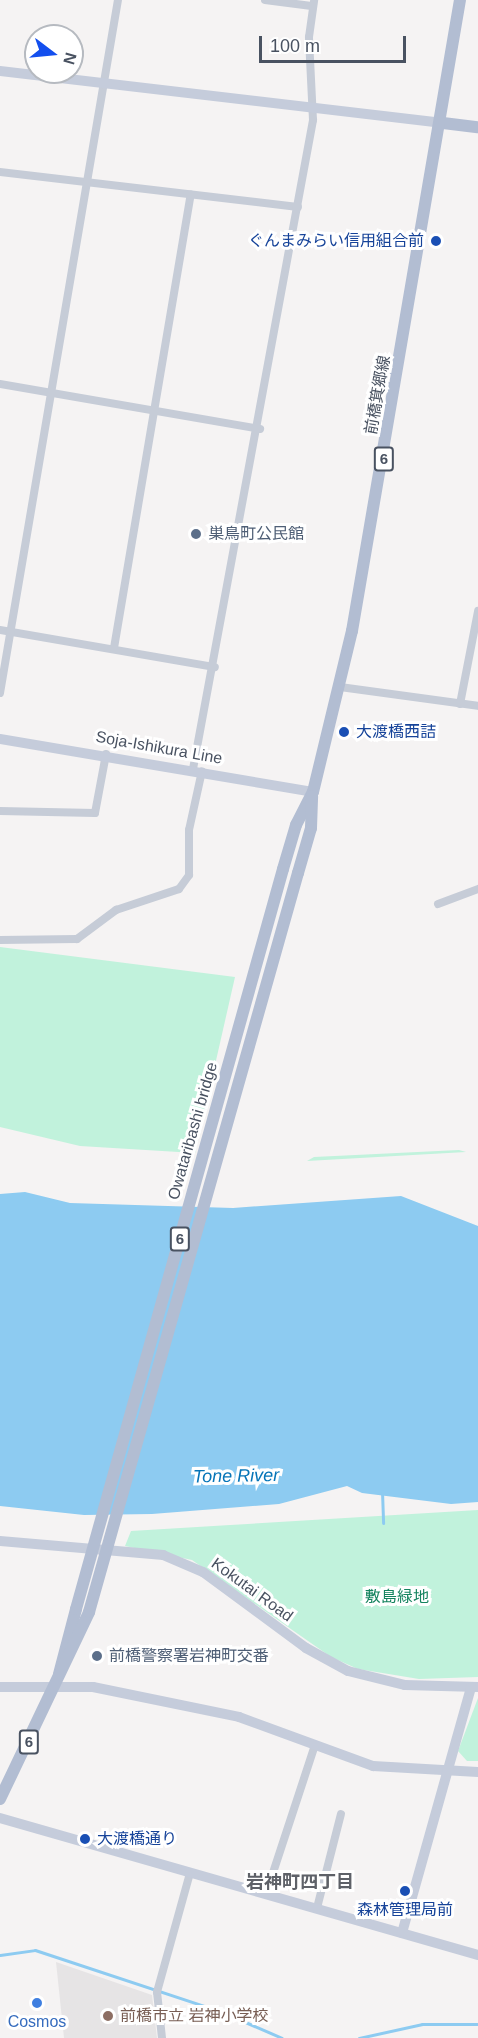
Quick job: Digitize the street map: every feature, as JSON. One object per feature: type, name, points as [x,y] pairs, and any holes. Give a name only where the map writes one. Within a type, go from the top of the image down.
[{"type":"main road","name":"前橋箕郷線","points":[[298,873],[311,828],[313,792],[340,687],[443,123],[460,0]]},
{"type":"main road","points":[[443,123],[478,127]]},
{"type":"main road","name":"前橋箕郷線","points":[[283,869],[296,825],[313,792]]},
{"type":"main road","name":"Owataribashi bridge","points":[[82,1611],[283,869]]},
{"type":"main road","name":"Owataribashi bridge","points":[[82,1611],[298,873]]},
{"type":"main road","name":"6","points":[[0,1799],[58,1685],[82,1611]]},
{"type":"street","points":[[0,693],[118,0]]},
{"type":"street","points":[[0,940],[77,939],[116,910],[179,888],[189,875],[189,830],[198,770],[260,429],[313,108],[313,3],[266,0]]},
{"type":"street","points":[[0,71],[443,123]]},
{"type":"street","points":[[0,172],[298,207]]},
{"type":"street","points":[[114,648],[191,194]]},
{"type":"street","points":[[0,384],[260,429]]},
{"type":"street","points":[[460,704],[478,611]]},
{"type":"street","points":[[0,630],[215,667]]},
{"type":"street","points":[[340,687],[478,706]]},
{"type":"street","name":"Soja-Ishikura Line","points":[[0,739],[106,754],[313,792]]},
{"type":"street","points":[[0,811],[95,813],[106,754]]},
{"type":"street","points":[[438,904],[478,889]]},
{"type":"street","name":"Kokutai Road","points":[[0,1540],[164,1555],[203,1572],[306,1648],[348,1671],[405,1685],[475,1687]]},
{"type":"street","points":[[0,1688],[58,1685],[199,1707],[394,1771],[478,1772]]},
{"type":"street","points":[[402,1933],[448,1771],[475,1687]]},
{"type":"street","points":[[266,1894],[315,1745]]},
{"type":"street","points":[[316,1908],[341,1814]]},
{"type":"street","points":[[0,1818],[478,1955]]},
{"type":"street","points":[[162,2038],[157,1992],[190,1873]]},
{"type":"shaded area","name":"前橋市立 岩神小学校","points":[[56,1962],[152,1995],[157,2038],[64,2038]]},
{"type":"green space","points":[[0,947],[235,977],[195,1153],[80,1146],[0,1127]]},
{"type":"green space","points":[[459,1150],[466,1152],[307,1161],[314,1157]]},
{"type":"green space","name":"敷島緑地","points":[[478,1510],[478,1677],[419,1679],[358,1669],[331,1657],[192,1560],[125,1546],[131,1531]]},
{"type":"green space","points":[[478,1698],[478,1761],[467,1761],[458,1751]]},
{"type":"water","name":"Tone River","points":[[25,1192],[70,1203],[233,1208],[401,1196],[478,1226],[478,1502],[451,1504],[362,1493],[347,1486],[279,1504],[152,1514],[84,1515],[0,1506],[0,1194]]},
{"type":"waterway","points":[[382,1491],[383,1523]]},
{"type":"waterway","points":[[0,1955],[35,1950],[222,2012],[282,2038]]},
{"type":"waterway","points":[[359,2038],[422,2024],[478,2024]]},
{"type":"place","name":"ぐんまみらい信用組合前","points":[[436,241]]},
{"type":"place","name":"巣鳥町公民館","points":[[196,534]]},
{"type":"place","name":"大渡橋西詰","points":[[344,732]]},
{"type":"place","name":"前橋警察署岩神町交番","points":[[97,1656]]},
{"type":"place","name":"大渡橋通り","points":[[85,1839]]},
{"type":"place","name":"森林管理局前","points":[[405,1891]]},
{"type":"place","name":"Cosmos","points":[[37,2003]]},
{"type":"place","name":"前橋市立 岩神小学校","points":[[108,2016]]},
{"type":"district","name":"岩神町四丁目","points":[[300,1882]]}]
